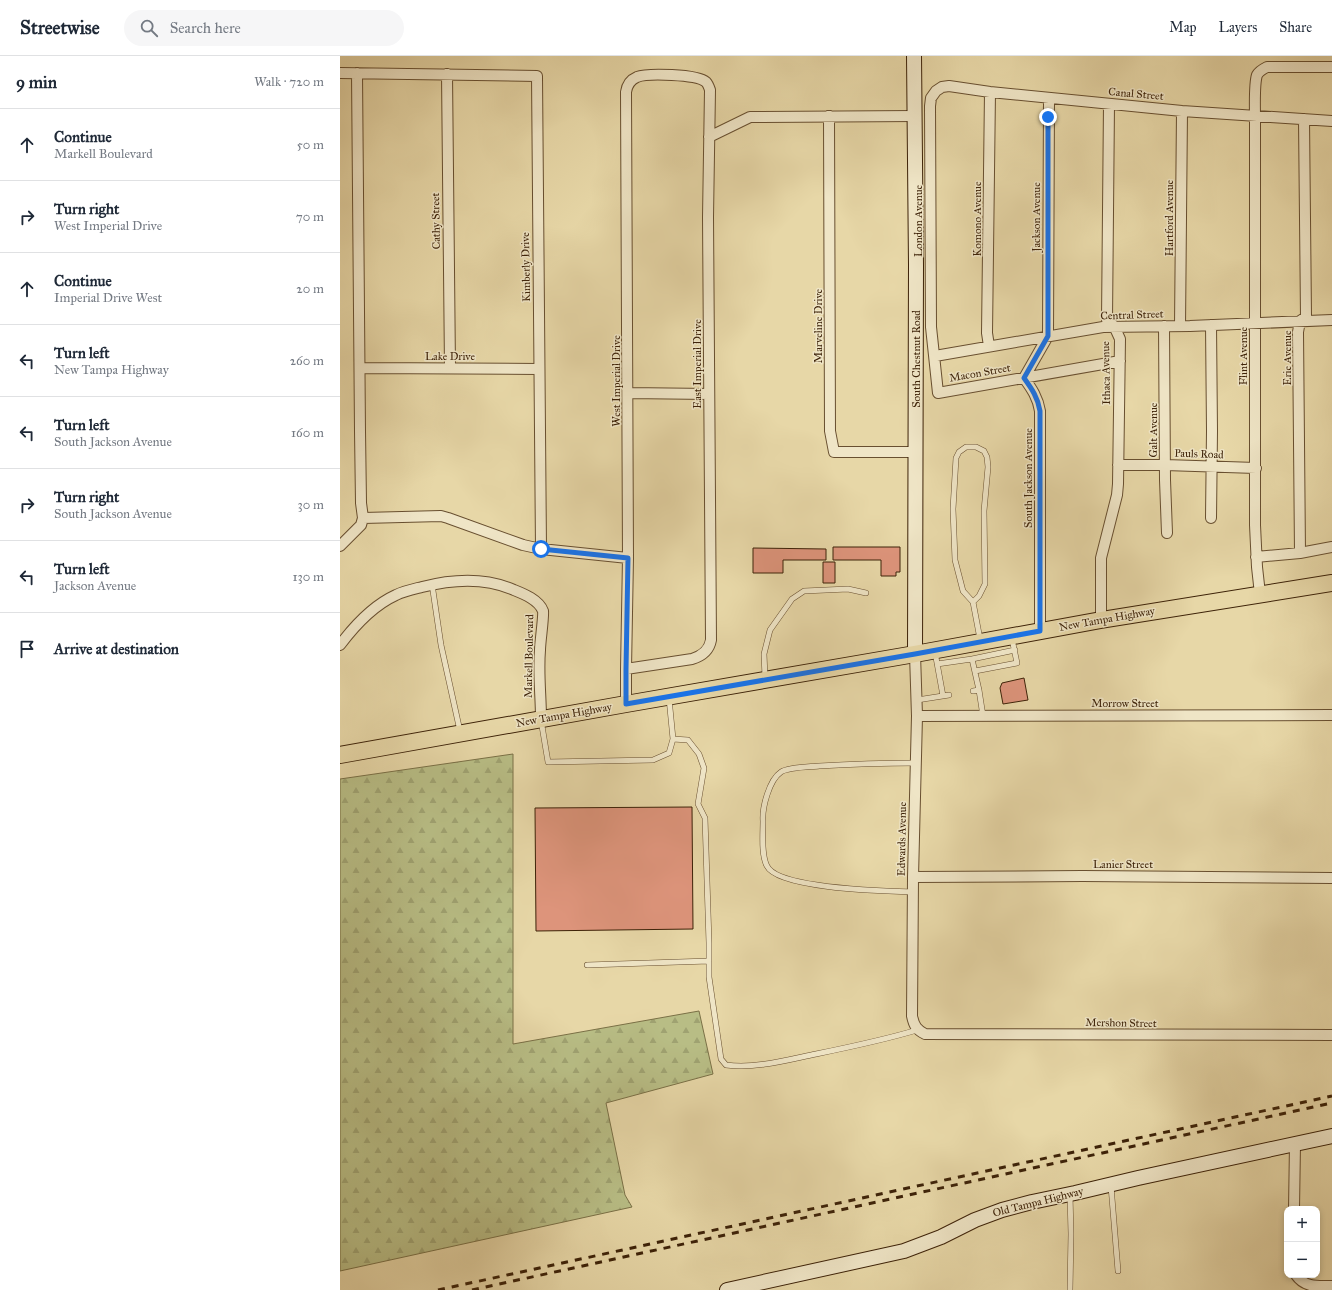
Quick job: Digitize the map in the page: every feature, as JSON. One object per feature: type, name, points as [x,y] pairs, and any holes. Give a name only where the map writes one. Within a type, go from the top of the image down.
[{"type":"main road","name":"South Chestnut Road","points":[[914,59],[916,452],[915,654]]},
{"type":"main road","name":"New Tampa Highway","points":[[340,755],[668,696],[915,654],[936,658],[980,642],[1013,643],[1040,631],[1332,583]]},
{"type":"main road","name":"Old Tampa Highway","points":[[727,1290],[904,1251],[975,1220],[1002,1210],[1032,1202],[1332,1136]]},
{"type":"street","name":"Flint Avenue","points":[[1260,594],[1256,557],[1255,525],[1256,81],[1257,75],[1261,70],[1267,67],[1332,67]]},
{"type":"street","points":[[340,72],[447,74]]},
{"type":"street","points":[[340,546],[361,525],[363,518],[361,503],[356,73]]},
{"type":"street","name":"Cathy Street","points":[[447,74],[450,368]]},
{"type":"street","name":"Kimberly Drive","points":[[447,74],[537,76],[541,549]]},
{"type":"street","name":"East Imperial Drive","points":[[626,92],[627,86],[636,77],[680,75],[701,80],[710,90],[709,394],[711,640],[710,646],[700,656],[692,659],[626,669]]},
{"type":"street","name":"Canal Street","points":[[938,90],[942,87],[949,86],[990,92],[1182,111],[1332,121]]},
{"type":"street","name":"London Avenue","points":[[938,90],[931,98],[930,106],[931,327],[938,393]]},
{"type":"street","name":"West Imperial Drive","points":[[626,92],[628,393],[626,704]]},
{"type":"street","name":"Komono Avenue","points":[[990,92],[987,333],[990,346]]},
{"type":"street","name":"Jackson Avenue","points":[[1048,336],[1050,98]]},
{"type":"street","name":"Ithaca Avenue","points":[[1101,620],[1101,558],[1117,495],[1118,484],[1120,361],[1120,339],[1114,326],[1107,320],[1109,104]]},
{"type":"street","name":"Hartford Avenue","points":[[1180,326],[1182,111]]},
{"type":"street","points":[[709,137],[750,116],[915,116]]},
{"type":"street","name":"Marveline Drive","points":[[829,116],[830,431],[834,452],[916,452]]},
{"type":"street","name":"Erie Avenue","points":[[1300,552],[1298,332],[1300,322],[1306,317],[1304,119]]},
{"type":"street","name":"Central Street","points":[[935,356],[1114,326],[1211,326],[1332,320]]},
{"type":"street","name":"Galt Avenue","points":[[1164,326],[1167,533]]},
{"type":"street","points":[[1210,518],[1211,326]]},
{"type":"street","points":[[1024,378],[1048,336]]},
{"type":"street","name":"Macon Street","points":[[938,393],[1120,361]]},
{"type":"street","name":"Lake Drive","points":[[360,368],[539,369]]},
{"type":"street","name":"South Jackson Avenue","points":[[1024,378],[1035,393],[1040,411],[1040,631]]},
{"type":"street","points":[[628,393],[709,394]]},
{"type":"street","name":"Pauls Road","points":[[1118,465],[1256,468]]},
{"type":"street","points":[[363,518],[441,516],[523,545],[541,549],[628,558]]},
{"type":"street","points":[[1256,557],[1332,547]]},
{"type":"street","name":"Markell Boulevard","points":[[340,645],[359,622],[379,606],[396,595],[410,590],[432,584],[458,580],[490,582],[513,589],[538,602],[543,611],[540,651],[541,719]]},
{"type":"street","name":"Edwards Avenue","points":[[915,654],[917,716],[913,877],[912,1016],[915,1027]]},
{"type":"street","name":"Morrow Street","points":[[917,716],[1332,715]]},
{"type":"street","name":"Lanier Street","points":[[913,877],[1083,876],[1332,878]]},
{"type":"street","name":"Mershon Street","points":[[915,1027],[925,1034],[1332,1035]]},
{"type":"street","points":[[1294,1206],[1295,1144]]},
{"type":"street","points":[[1299,1278],[1304,1284],[1314,1287],[1332,1286]]},
{"type":"lane","points":[[973,602],[979,596],[985,584],[984,511],[988,467],[987,457],[984,451],[976,447],[966,447],[959,452],[956,458],[953,509],[955,560],[963,591],[973,602],[980,642]]},
{"type":"lane","points":[[432,584],[441,645],[460,734]]},
{"type":"lane","points":[[766,680],[764,654],[770,630],[792,599],[804,591],[848,589],[866,594]]},
{"type":"lane","points":[[917,700],[946,695],[936,658],[972,658],[1013,643],[1017,663],[974,671]]},
{"type":"lane","points":[[972,658],[983,716]]},
{"type":"lane","points":[[973,691],[979,690]]},
{"type":"lane","points":[[541,719],[548,762],[654,760],[669,753],[673,739],[668,696]]},
{"type":"lane","points":[[673,739],[688,740],[699,754],[704,768],[698,804],[705,818],[709,977],[721,1059],[726,1065],[738,1067],[773,1063],[896,1036],[915,1027]]},
{"type":"lane","points":[[913,892],[827,887],[793,881],[774,873],[767,867],[764,857],[762,812],[772,782],[781,771],[797,767],[916,763]]},
{"type":"lane","points":[[587,965],[709,961]]},
{"type":"lane","points":[[1111,1184],[1118,1271]]},
{"type":"lane","points":[[1070,1194],[1070,1290]]},
{"type":"green space","points":[[513,754],[513,1044],[699,1011],[713,1074],[606,1103],[625,1195],[632,1207],[340,1271],[340,779]]},
{"type":"building","points":[[833,547],[900,547],[900,572],[896,572],[896,576],[881,576],[881,560],[833,560]]},
{"type":"building","points":[[753,548],[826,549],[826,560],[783,560],[783,573],[753,573]]},
{"type":"building","points":[[823,562],[835,562],[835,583],[823,583]]},
{"type":"building","points":[[1024,678],[1028,700],[1003,704],[1000,688],[1002,683]]},
{"type":"building","points":[[692,807],[693,929],[536,931],[535,808]]},
{"type":"railway","points":[[438,1290],[1332,1096]]},
{"type":"railway","points":[[472,1290],[1332,1103]]},
{"type":"route","points":[[541,549],[628,558],[626,704],[1040,631],[1040,411],[1035,393],[1024,378],[1048,336],[1048,117]]}]
